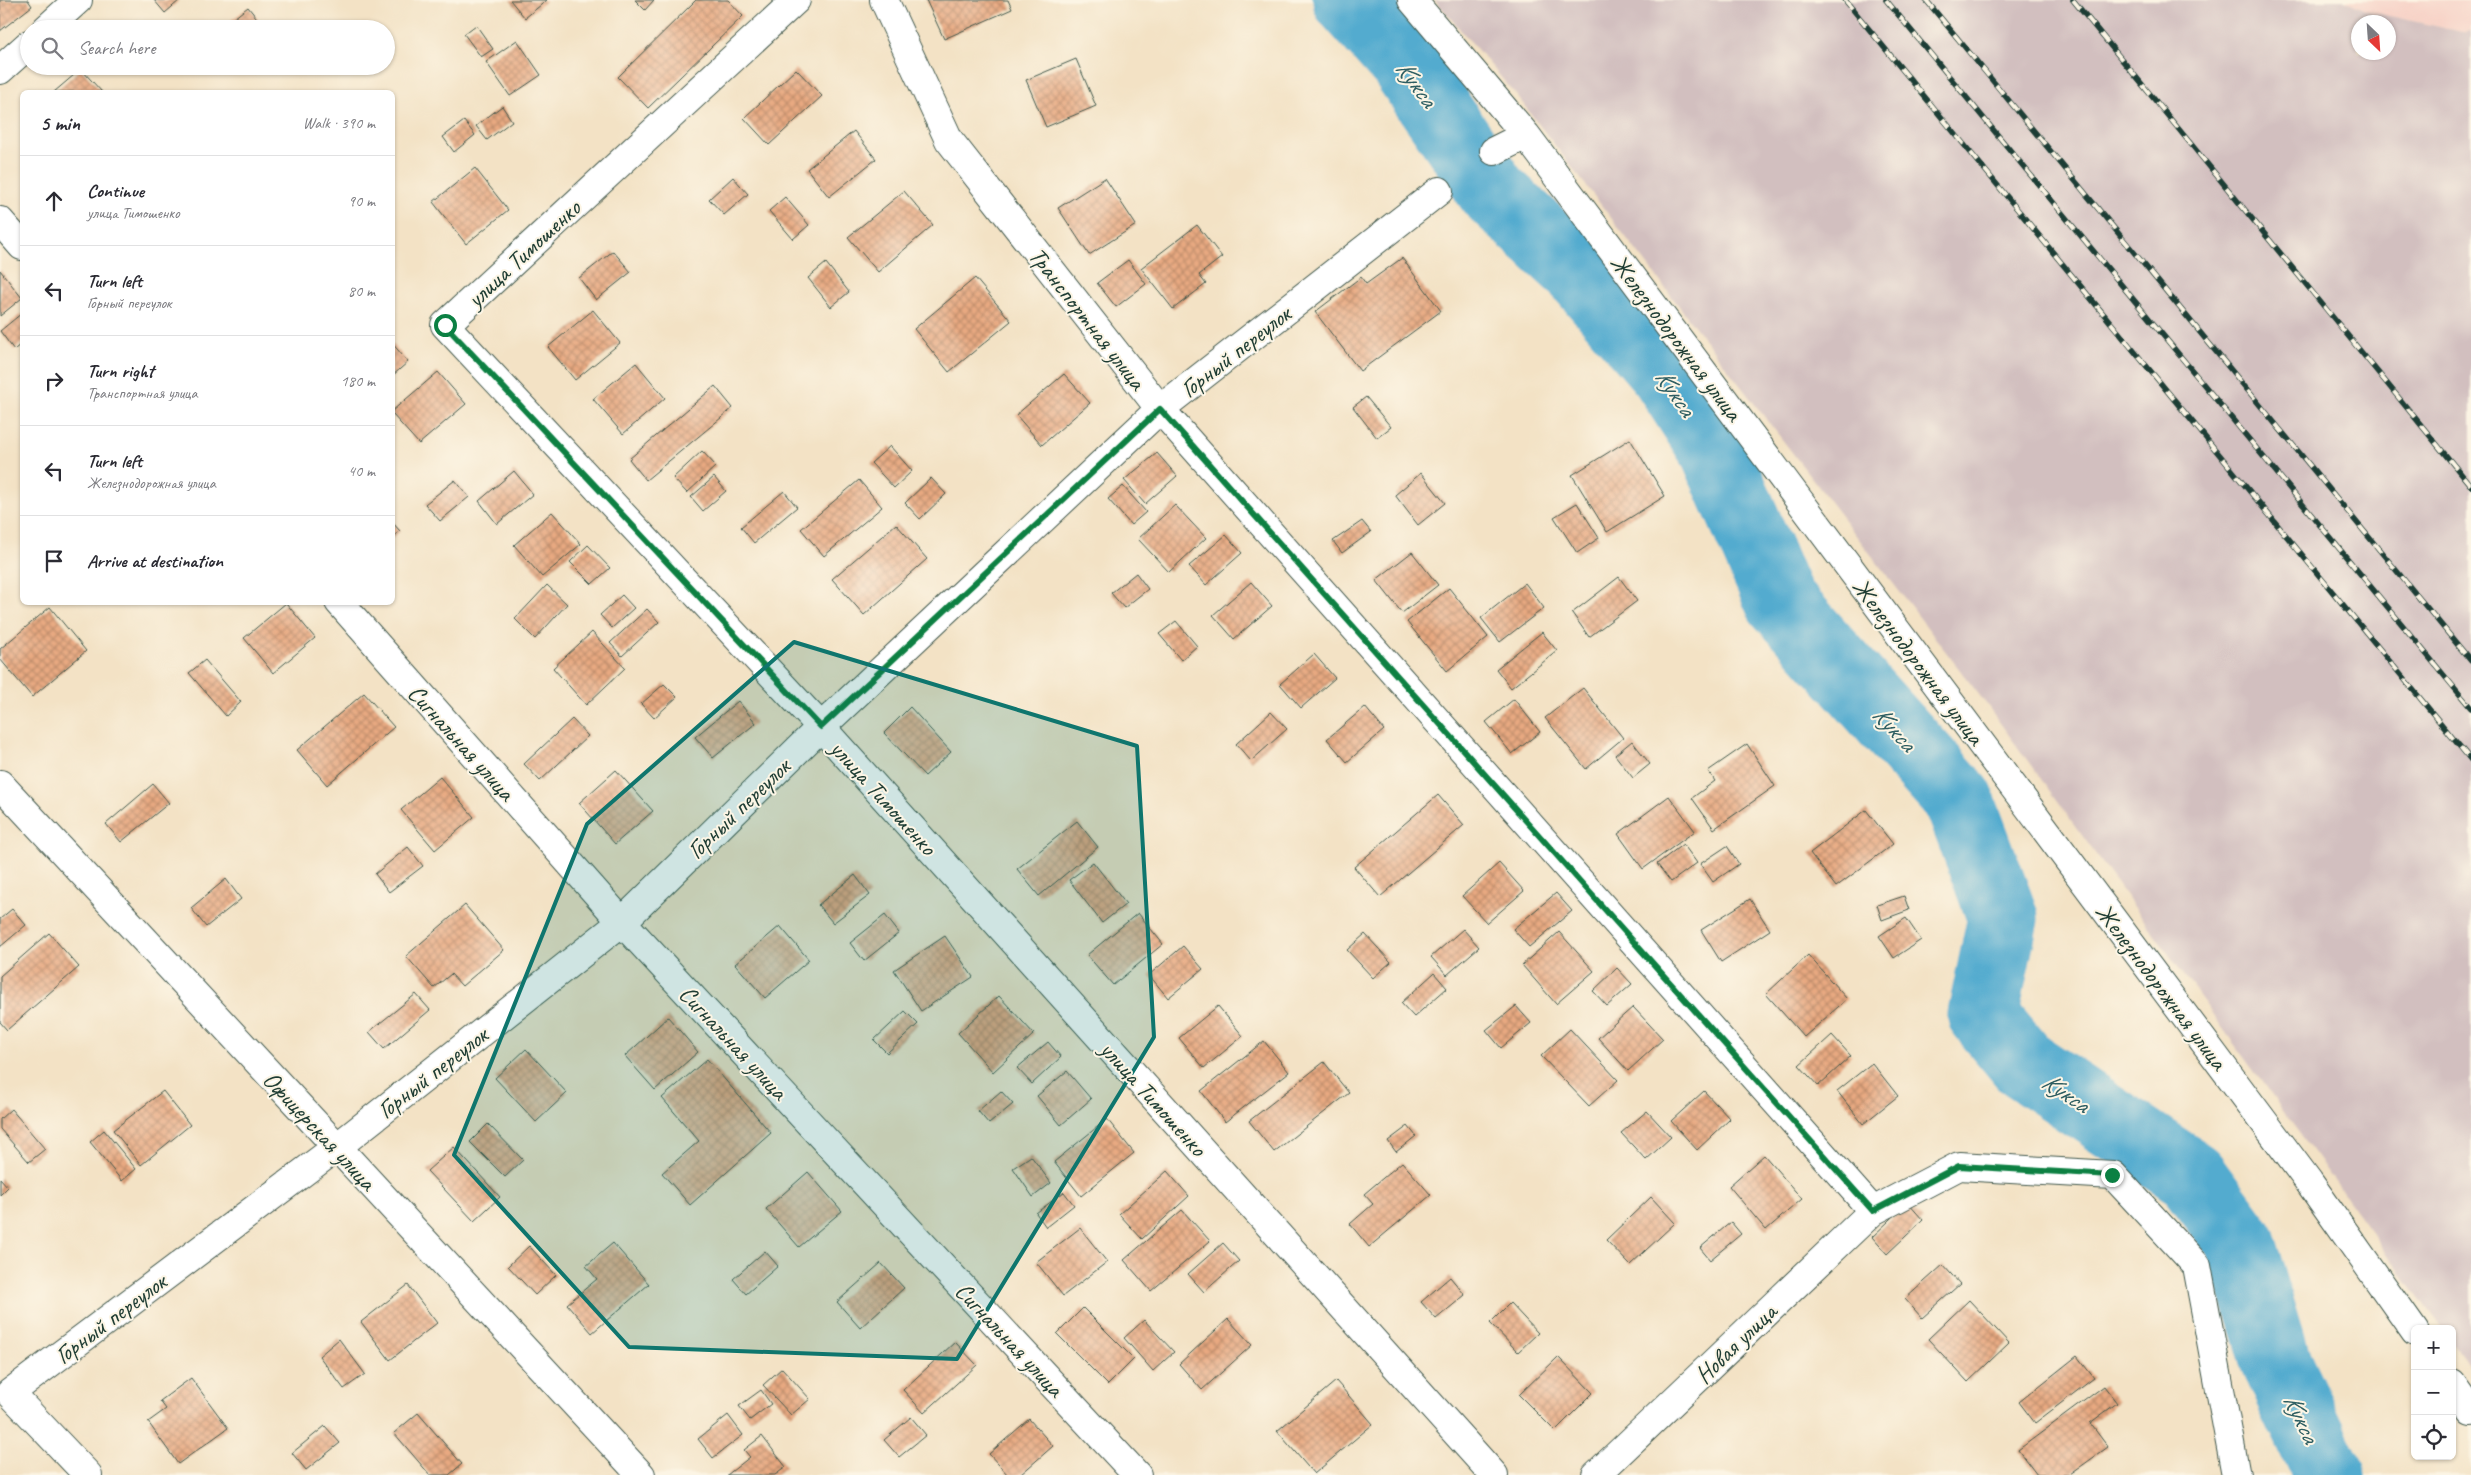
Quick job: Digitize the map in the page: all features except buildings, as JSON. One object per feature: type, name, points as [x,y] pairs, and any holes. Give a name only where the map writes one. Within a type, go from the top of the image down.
[{"type":"street","points":[[56,20],[78,0]]},
{"type":"street","name":"улица Тимошенко","points":[[796,0],[445,325],[821,727],[1494,1475]]},
{"type":"street","name":"Транспортная улица","points":[[884,0],[949,140],[1160,409],[1873,1211]]},
{"type":"street","name":"Железнодорожная улица","points":[[1412,0],[1526,135],[2297,1166],[2411,1326]]},
{"type":"street","points":[[0,70],[20,52]]},
{"type":"street","points":[[1494,151],[1526,135]]},
{"type":"street","name":"Горный переулок","points":[[5,1387],[337,1148],[622,922],[821,727],[1160,409],[1439,191]]},
{"type":"street","points":[[0,221],[20,244]]},
{"type":"street","name":"Сигнальная улица","points":[[342,605],[622,922],[1137,1475]]},
{"type":"street","name":"Офицерская улица","points":[[0,784],[641,1475]]},
{"type":"street","points":[[1873,1211],[1959,1166],[2112,1175],[2197,1266],[2236,1475]]},
{"type":"street","name":"Новая улица","points":[[1596,1475],[1873,1211]]},
{"type":"street","points":[[5,1387],[88,1475]]},
{"type":"street","points":[[2456,1390],[2471,1411]]},
{"type":"highlighted area","points":[[794,642],[1137,746],[1154,1037],[957,1359],[629,1347],[454,1155],[587,824]]},
{"type":"shaded area","points":[[1435,0],[2345,0],[2367,11],[2385,15],[2351,15],[2351,60],[2396,60],[2396,17],[2462,32],[2471,30],[2471,1368],[2456,1347],[2456,1325],[2439,1325],[1987,705],[1517,96]]},
{"type":"shaded area","points":[[2345,0],[2471,0],[2471,30],[2462,32],[2396,17],[2396,15],[2367,11]]},
{"type":"waterway","name":"Кукса","points":[[1348,0],[1404,63],[1493,192],[1575,268],[1666,374],[1714,449],[1780,601],[1959,800],[2003,918],[1983,1015],[2024,1064],[2192,1176],[2239,1240],[2277,1365],[2329,1475]]},
{"type":"railway","points":[[1845,0],[2471,760]]},
{"type":"railway","points":[[1886,0],[2471,708]]},
{"type":"railway","points":[[1926,0],[2471,661]]},
{"type":"railway","points":[[2073,0],[2471,486]]},
{"type":"route","points":[[445,325],[821,727],[1160,409],[1873,1211],[1959,1166],[2112,1175]]}]
